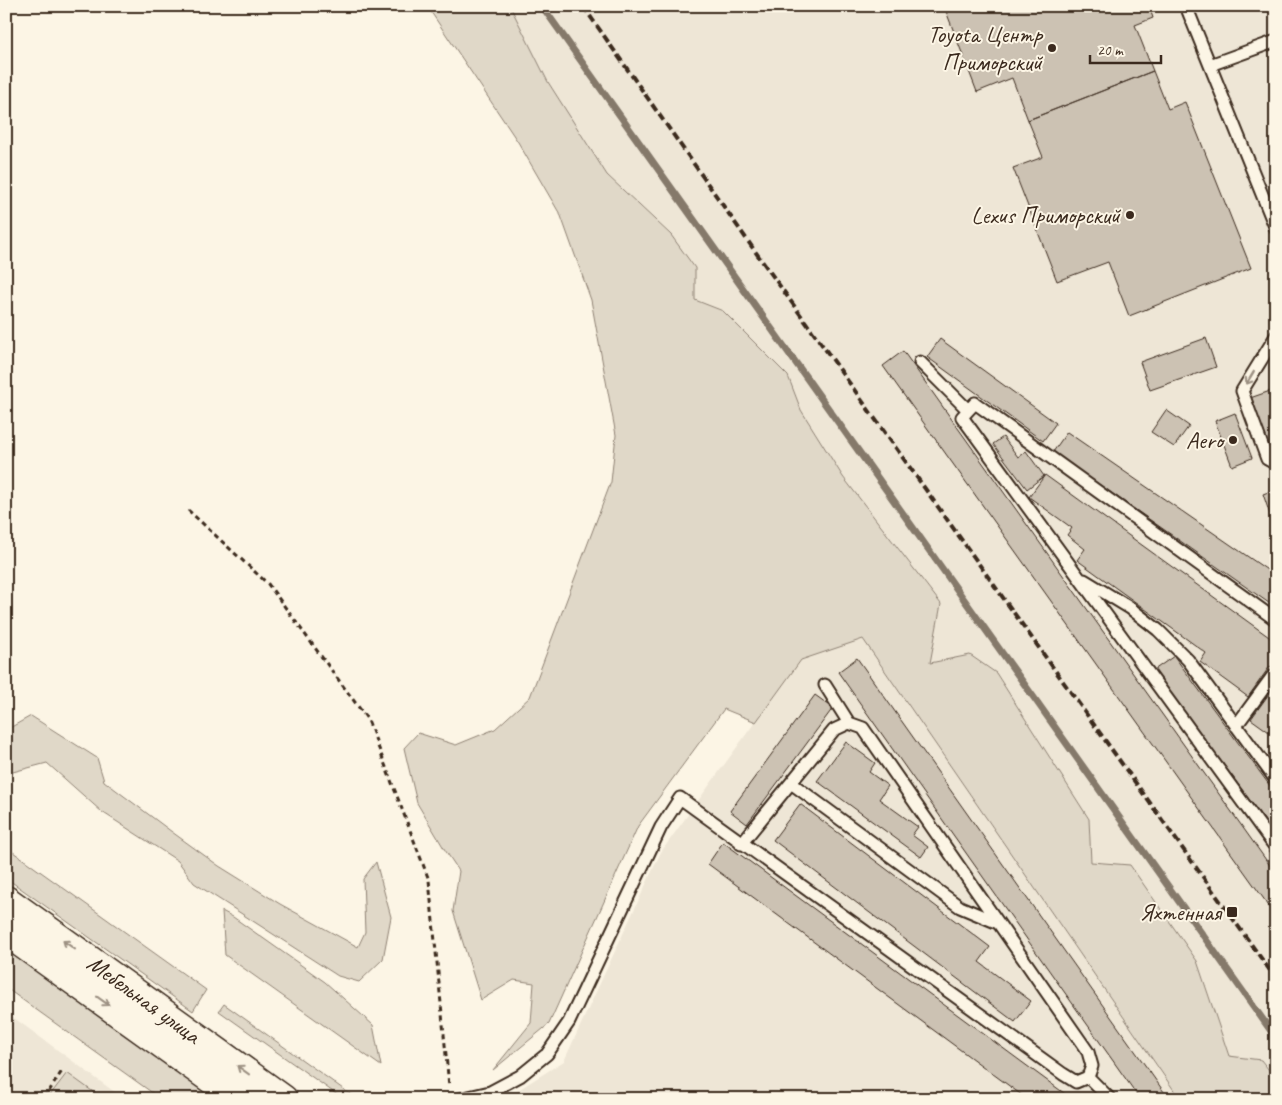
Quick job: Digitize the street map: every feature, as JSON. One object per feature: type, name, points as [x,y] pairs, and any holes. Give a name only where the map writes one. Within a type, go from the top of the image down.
[{"type":"street","name":"Мебельная улица","points":[[6,900],[283,1099]]},
{"type":"street","name":"Мебельная улица","points":[[6,932],[239,1099]]},
{"type":"lane","points":[[1186,6],[1276,230]]},
{"type":"lane","points":[[1210,65],[1276,41]]},
{"type":"lane","points":[[1276,336],[1242,391],[1268,459],[1276,464]]},
{"type":"lane","points":[[920,362],[968,410]]},
{"type":"lane","points":[[1276,620],[975,403],[962,417],[1276,848]]},
{"type":"lane","points":[[1078,576],[1130,608],[1158,630],[1188,660],[1276,780]]},
{"type":"lane","points":[[1236,726],[1272,677]]},
{"type":"lane","points":[[460,1099],[490,1092],[520,1076],[547,1054],[569,1022],[661,827],[680,798],[1063,1074],[1076,1082],[1088,1077],[1092,1066],[1088,1052],[862,728],[849,723],[825,685]]},
{"type":"lane","points":[[742,844],[834,730],[849,723]]},
{"type":"lane","points":[[791,782],[960,907],[998,924]]},
{"type":"lane","points":[[1088,1077],[1110,1099]]},
{"type":"path","points":[[188,510],[268,584],[368,720],[429,880],[449,1089]]},
{"type":"path","points":[[44,1099],[62,1071]]},
{"type":"shaded area","points":[[427,6],[510,6],[548,82],[607,175],[671,235],[695,268],[695,300],[723,311],[788,376],[801,410],[843,477],[941,604],[930,663],[970,655],[996,673],[1089,819],[1091,862],[1130,865],[1197,961],[1229,1056],[1261,1060],[1276,1079],[1276,1099],[1180,1099],[863,639],[801,660],[756,722],[724,709],[638,826],[549,1024],[493,1070],[531,1023],[534,983],[514,980],[481,1000],[453,911],[459,871],[417,803],[404,748],[418,733],[456,745],[495,729],[530,697],[611,482],[616,435],[591,300],[561,216],[518,142]]},
{"type":"shaded area","points":[[510,6],[1276,6],[1276,1079],[1261,1060],[1229,1056],[1197,961],[1091,862],[1089,819],[970,655],[930,663],[941,604],[843,477],[801,410],[788,376],[723,311],[695,300],[695,268],[671,235],[607,175],[548,82]]},
{"type":"shaded area","points":[[863,639],[1180,1099],[504,1099],[564,1061],[661,852],[800,660]]},
{"type":"shaded area","points":[[31,716],[97,758],[104,781],[219,866],[280,904],[358,947],[365,932],[363,879],[376,862],[391,917],[383,959],[359,982],[338,976],[194,883],[178,861],[102,812],[47,763],[9,773],[6,772],[6,730]]},
{"type":"shaded area","points":[[6,847],[206,990],[193,1011],[6,878]]},
{"type":"shaded area","points":[[222,911],[325,982],[373,1025],[381,1066],[225,955]]},
{"type":"shaded area","points":[[6,949],[216,1099],[161,1099],[6,988]]},
{"type":"shaded area","points":[[224,1004],[357,1099],[343,1099],[219,1011]]},
{"type":"shaded area","points":[[6,1012],[124,1099],[6,1099]]},
{"type":"shaded area","points":[[67,1073],[103,1099],[47,1099]]},
{"type":"building","name":"Toyota Центр Приморский","points":[[944,6],[1149,6],[1153,18],[1135,25],[1153,71],[1028,120],[1012,78],[977,92]]},
{"type":"building","name":"Lexus Приморский","points":[[1153,71],[1168,109],[1185,102],[1251,268],[1129,316],[1108,262],[1057,281],[1013,168],[1043,157],[1028,120]]},
{"type":"building","points":[[1206,338],[1216,367],[1150,390],[1140,362]]},
{"type":"building","points":[[940,339],[1056,423],[1043,441],[927,357]]},
{"type":"building","points":[[903,351],[1276,874],[1276,916],[883,366]]},
{"type":"building","points":[[1276,389],[1276,448],[1269,450],[1250,398]]},
{"type":"building","points":[[1166,410],[1189,426],[1174,447],[1151,432]]},
{"type":"building","name":"Aero","points":[[1235,413],[1252,458],[1232,466],[1215,421]]},
{"type":"building","points":[[1067,432],[1276,576],[1276,608],[1053,452]]},
{"type":"building","points":[[1003,437],[1018,457],[1026,451],[1044,476],[1027,489],[993,444]]},
{"type":"building","points":[[1045,475],[1276,642],[1276,670],[1270,666],[1248,697],[1200,662],[1206,653],[1077,560],[1085,549],[1067,535],[1072,528],[1029,497]]},
{"type":"building","points":[[1276,489],[1276,532],[1263,494]]},
{"type":"building","points":[[1174,656],[1276,794],[1276,836],[1154,670]]},
{"type":"building","points":[[857,658],[1169,1099],[1140,1099],[838,672]]},
{"type":"building","points":[[1276,684],[1276,737],[1251,719]]},
{"type":"building","points":[[815,695],[833,708],[747,824],[730,811]]},
{"type":"building","points":[[846,742],[875,763],[869,772],[888,786],[879,799],[918,827],[912,835],[928,847],[921,857],[817,781]]},
{"type":"building","points":[[800,804],[990,947],[979,962],[1031,1001],[1015,1022],[773,840]]},
{"type":"building","points":[[723,842],[1072,1099],[1027,1099],[708,864]]},
{"type":"waterway","points":[[542,6],[1276,1038]]},
{"type":"railway","points":[[583,6],[757,254],[1276,979]]},
{"type":"place","name":"Toyota Центр Приморский","points":[[1052,48]]},
{"type":"place","name":"Lexus Приморский","points":[[1130,215]]},
{"type":"place","name":"Aero","points":[[1233,440]]},
{"type":"place","name":"Яхтенная","points":[[1232,912]]}]
